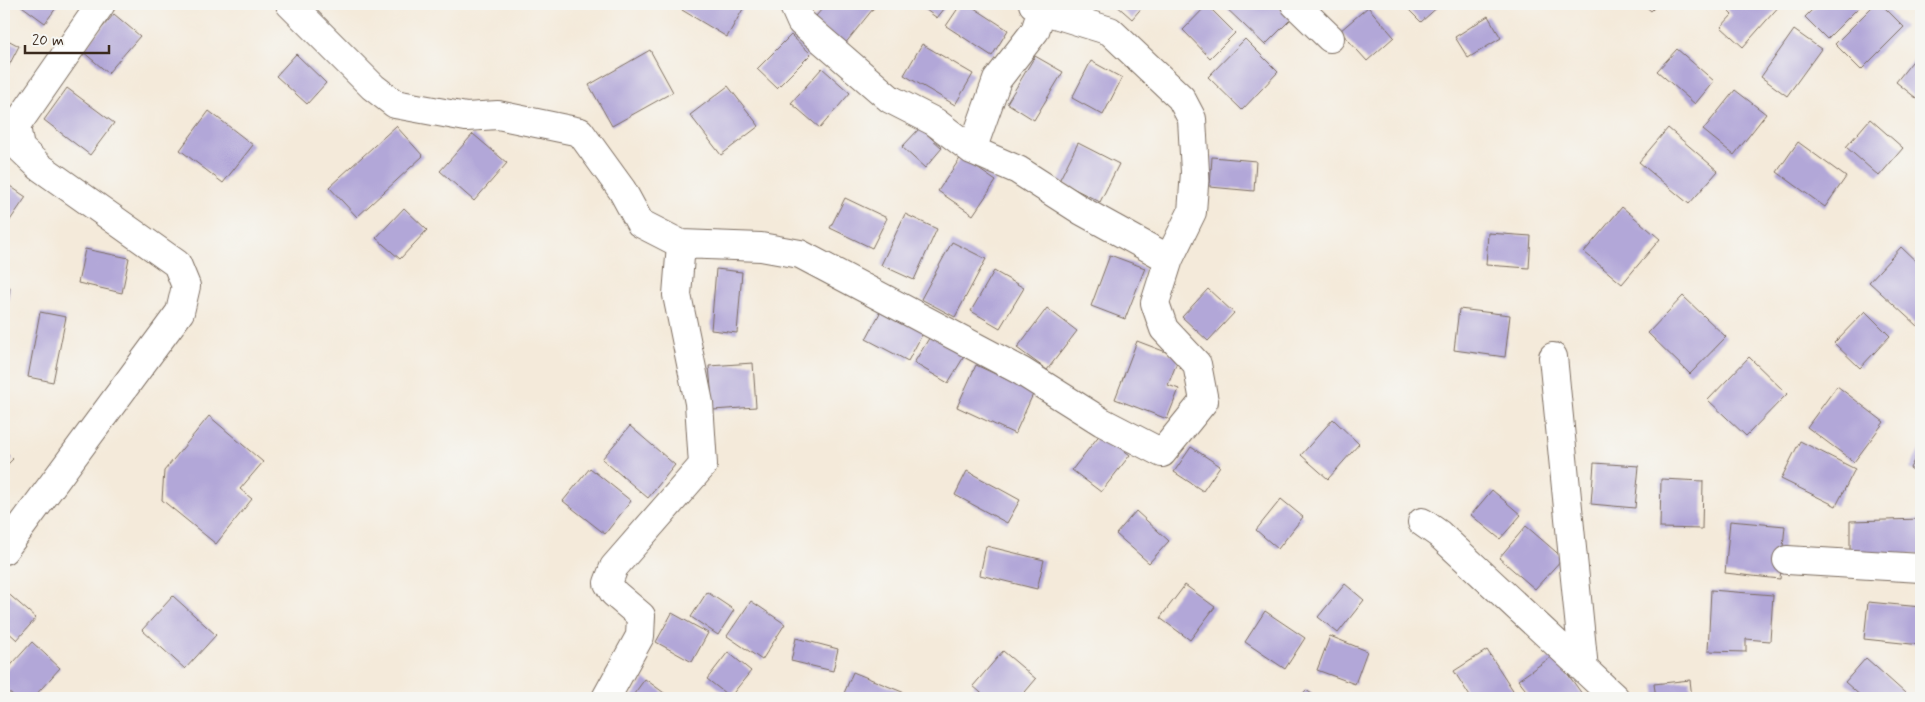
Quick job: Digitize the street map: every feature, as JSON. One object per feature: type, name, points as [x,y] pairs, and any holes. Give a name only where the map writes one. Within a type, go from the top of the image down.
[{"type":"street","points":[[4,550],[180,312],[186,286],[177,264],[33,161],[20,148],[10,124],[101,4]]},
{"type":"street","points":[[290,4],[373,86],[395,104],[466,117],[498,115],[580,132],[622,190],[640,223],[680,244],[761,247],[800,254],[1021,371],[1102,422],[1162,453],[1204,401],[1197,364],[1164,329],[1155,303],[1169,259],[1192,212],[1195,172],[1192,119],[1181,98],[1110,31],[1038,6],[1035,31],[997,80],[972,150]]},
{"type":"street","points":[[793,4],[801,22],[890,99],[935,122],[972,150],[1018,170],[1082,211],[1169,259]]},
{"type":"street","points":[[1295,4],[1330,38]]},
{"type":"street","points":[[606,698],[640,636],[641,616],[614,593],[608,583],[614,566],[703,465],[699,402],[677,295],[680,244]]},
{"type":"street","points":[[1554,357],[1584,669]]},
{"type":"street","points":[[1422,522],[1439,534],[1615,698]]},
{"type":"street","points":[[1787,560],[1921,568]]},
{"type":"building","points":[[19,4],[59,4],[45,23]]},
{"type":"building","points":[[686,4],[735,4],[743,9],[727,37],[682,10]]},
{"type":"building","points":[[826,4],[877,4],[844,45],[812,21]]},
{"type":"building","points":[[918,4],[948,4],[937,18]]},
{"type":"building","points":[[961,4],[968,4],[1008,30],[992,56],[946,26]]},
{"type":"building","points":[[1115,4],[1145,4],[1132,19]]},
{"type":"building","points":[[1222,4],[1276,4],[1291,19],[1265,45]]},
{"type":"building","points":[[1403,4],[1441,4],[1421,22]]},
{"type":"building","points":[[1643,4],[1658,4],[1651,11]]},
{"type":"building","points":[[1725,4],[1781,4],[1743,47],[1721,27],[1732,15],[1723,6]]},
{"type":"building","points":[[1818,4],[1862,4],[1827,39],[1805,17]]},
{"type":"building","points":[[1875,4],[1881,4],[1904,27],[1861,70],[1835,44]]},
{"type":"building","points":[[1207,5],[1235,33],[1210,58],[1183,30]]},
{"type":"building","points":[[1368,7],[1394,37],[1367,61],[1340,31]]},
{"type":"building","points":[[114,14],[140,36],[108,73],[82,51]]},
{"type":"building","points":[[1488,16],[1501,38],[1468,58],[1455,37]]},
{"type":"building","points":[[1794,30],[1821,49],[1787,96],[1761,77]]},
{"type":"building","points":[[791,35],[811,54],[777,88],[757,69]]},
{"type":"building","points":[[4,38],[19,46],[4,75]]},
{"type":"building","points":[[1245,39],[1278,72],[1242,110],[1208,77]]},
{"type":"building","points":[[922,44],[973,74],[955,105],[904,75]]},
{"type":"building","points":[[1677,49],[1714,81],[1695,104],[1657,71]]},
{"type":"building","points":[[650,50],[673,92],[612,126],[589,85]]},
{"type":"building","points":[[1921,53],[1921,102],[1896,82]]},
{"type":"building","points":[[296,54],[326,83],[307,104],[276,76]]},
{"type":"building","points":[[1035,56],[1063,72],[1034,120],[1007,103]]},
{"type":"building","points":[[1091,61],[1122,78],[1103,115],[1072,98]]},
{"type":"building","points":[[822,68],[850,93],[820,128],[791,103]]},
{"type":"building","points":[[728,86],[759,126],[721,155],[690,115]]},
{"type":"building","points":[[67,88],[114,123],[90,155],[44,120]]},
{"type":"building","points":[[1735,90],[1766,114],[1734,155],[1703,130]]},
{"type":"building","points":[[209,111],[253,145],[223,183],[180,150]]},
{"type":"building","points":[[1870,119],[1903,148],[1879,176],[1846,147]]},
{"type":"building","points":[[396,126],[423,156],[357,217],[329,187]]},
{"type":"building","points":[[920,128],[942,148],[925,168],[902,147]]},
{"type":"building","points":[[1668,128],[1718,171],[1689,204],[1639,162]]},
{"type":"building","points":[[473,134],[507,163],[474,201],[440,171]]},
{"type":"building","points":[[1798,142],[1846,177],[1825,207],[1777,172]]},
{"type":"building","points":[[1078,143],[1119,164],[1100,202],[1059,181]]},
{"type":"building","points":[[961,157],[996,181],[973,215],[938,191]]},
{"type":"building","points":[[1212,157],[1256,161],[1254,191],[1210,187]]},
{"type":"building","points":[[4,182],[26,197],[4,229]]},
{"type":"building","points":[[845,198],[887,218],[872,248],[830,228]]},
{"type":"building","points":[[1622,207],[1660,239],[1622,284],[1584,252]]},
{"type":"building","points":[[404,208],[427,230],[400,259],[376,238]]},
{"type":"building","points":[[905,214],[937,229],[914,280],[881,265]]},
{"type":"building","points":[[1488,233],[1531,236],[1529,268],[1486,265]]},
{"type":"building","points":[[952,242],[986,259],[955,317],[921,299]]},
{"type":"building","points":[[1901,247],[1921,266],[1921,322],[1917,326],[1869,282]]},
{"type":"building","points":[[85,249],[129,258],[122,293],[78,283]]},
{"type":"building","points":[[1110,255],[1145,268],[1125,319],[1091,306]]},
{"type":"building","points":[[716,269],[742,272],[737,333],[711,330]]},
{"type":"building","points":[[994,271],[1024,288],[1000,328],[971,311]]},
{"type":"building","points":[[4,286],[10,287],[5,322],[4,322]]},
{"type":"building","points":[[1208,289],[1234,313],[1208,341],[1182,317]]},
{"type":"building","points":[[1683,296],[1726,337],[1690,374],[1648,333]]},
{"type":"building","points":[[1047,308],[1077,331],[1047,370],[1017,348]]},
{"type":"building","points":[[882,309],[924,331],[908,361],[866,339]]},
{"type":"building","points":[[1459,309],[1510,315],[1505,357],[1454,350]]},
{"type":"building","points":[[1865,311],[1890,336],[1860,368],[1834,343]]},
{"type":"building","points":[[40,312],[66,317],[53,382],[28,377]]},
{"type":"building","points":[[931,335],[965,355],[948,383],[914,363]]},
{"type":"building","points":[[1137,341],[1179,357],[1168,385],[1179,389],[1167,419],[1115,399]]},
{"type":"building","points":[[1749,357],[1787,394],[1746,436],[1708,400]]},
{"type":"building","points":[[753,363],[756,407],[713,410],[709,366]]},
{"type":"building","points":[[976,365],[1034,392],[1015,434],[957,407]]},
{"type":"building","points":[[1837,386],[1884,422],[1854,462],[1807,427]]},
{"type":"building","points":[[209,416],[263,462],[240,489],[252,499],[216,544],[162,500],[164,471]]},
{"type":"building","points":[[1333,419],[1359,444],[1328,479],[1301,455]]},
{"type":"building","points":[[630,426],[675,465],[648,498],[602,459]]},
{"type":"building","points":[[1101,433],[1130,455],[1101,492],[1072,470]]},
{"type":"building","points":[[1800,441],[1855,469],[1836,506],[1781,479]]},
{"type":"building","points":[[1191,447],[1220,466],[1203,491],[1174,472]]},
{"type":"building","points":[[1921,447],[1921,475],[1910,468]]},
{"type":"building","points":[[4,450],[13,459],[4,468]]},
{"type":"building","points":[[1594,463],[1639,466],[1635,508],[1591,504]]},
{"type":"building","points":[[590,468],[631,501],[605,534],[563,501]]},
{"type":"building","points":[[967,471],[1020,500],[1007,523],[955,495]]},
{"type":"building","points":[[1661,479],[1703,481],[1702,529],[1660,528]]},
{"type":"building","points":[[1492,490],[1521,515],[1500,539],[1471,515]]},
{"type":"building","points":[[1281,499],[1303,517],[1278,549],[1256,530]]},
{"type":"building","points":[[1136,511],[1169,541],[1149,563],[1116,534]]},
{"type":"building","points":[[1921,519],[1921,554],[1850,555],[1850,521]]},
{"type":"building","points":[[1730,521],[1785,526],[1780,579],[1725,573]]},
{"type":"building","points":[[1526,526],[1563,558],[1535,589],[1499,558]]},
{"type":"building","points":[[986,546],[1044,560],[1037,589],[980,575]]},
{"type":"building","points":[[1345,584],[1364,600],[1338,633],[1318,617]]},
{"type":"building","points":[[1185,585],[1215,607],[1190,640],[1160,618]]},
{"type":"building","points":[[4,590],[36,618],[17,640],[4,628]]},
{"type":"building","points":[[1711,590],[1773,595],[1770,641],[1746,639],[1746,652],[1708,651]]},
{"type":"building","points":[[707,592],[734,610],[718,635],[691,617]]},
{"type":"building","points":[[173,596],[216,635],[185,669],[142,630]]},
{"type":"building","points":[[751,601],[785,624],[762,660],[727,636]]},
{"type":"building","points":[[1868,602],[1921,607],[1921,645],[1864,639]]},
{"type":"building","points":[[1265,611],[1305,638],[1285,669],[1245,642]]},
{"type":"building","points":[[672,613],[708,633],[692,662],[656,642]]},
{"type":"building","points":[[1330,636],[1367,651],[1355,684],[1317,670]]},
{"type":"building","points":[[796,638],[838,649],[833,671],[791,661]]},
{"type":"building","points":[[32,642],[60,668],[33,698],[15,698],[4,688],[4,673]]},
{"type":"building","points":[[1487,650],[1518,698],[1471,698],[1454,671]]},
{"type":"building","points":[[1003,651],[1036,679],[1020,698],[987,698],[973,686]]},
{"type":"building","points":[[728,652],[751,671],[730,697],[707,679]]},
{"type":"building","points":[[1554,655],[1585,698],[1532,698],[1518,680]]},
{"type":"building","points":[[1866,658],[1905,693],[1900,698],[1863,698],[1845,682]]},
{"type":"building","points":[[853,672],[917,698],[842,698]]},
{"type":"building","points":[[645,679],[671,698],[631,698]]},
{"type":"building","points":[[1690,680],[1692,698],[1656,698],[1654,684]]},
{"type":"building","points":[[1306,690],[1318,698],[1299,698]]}]
